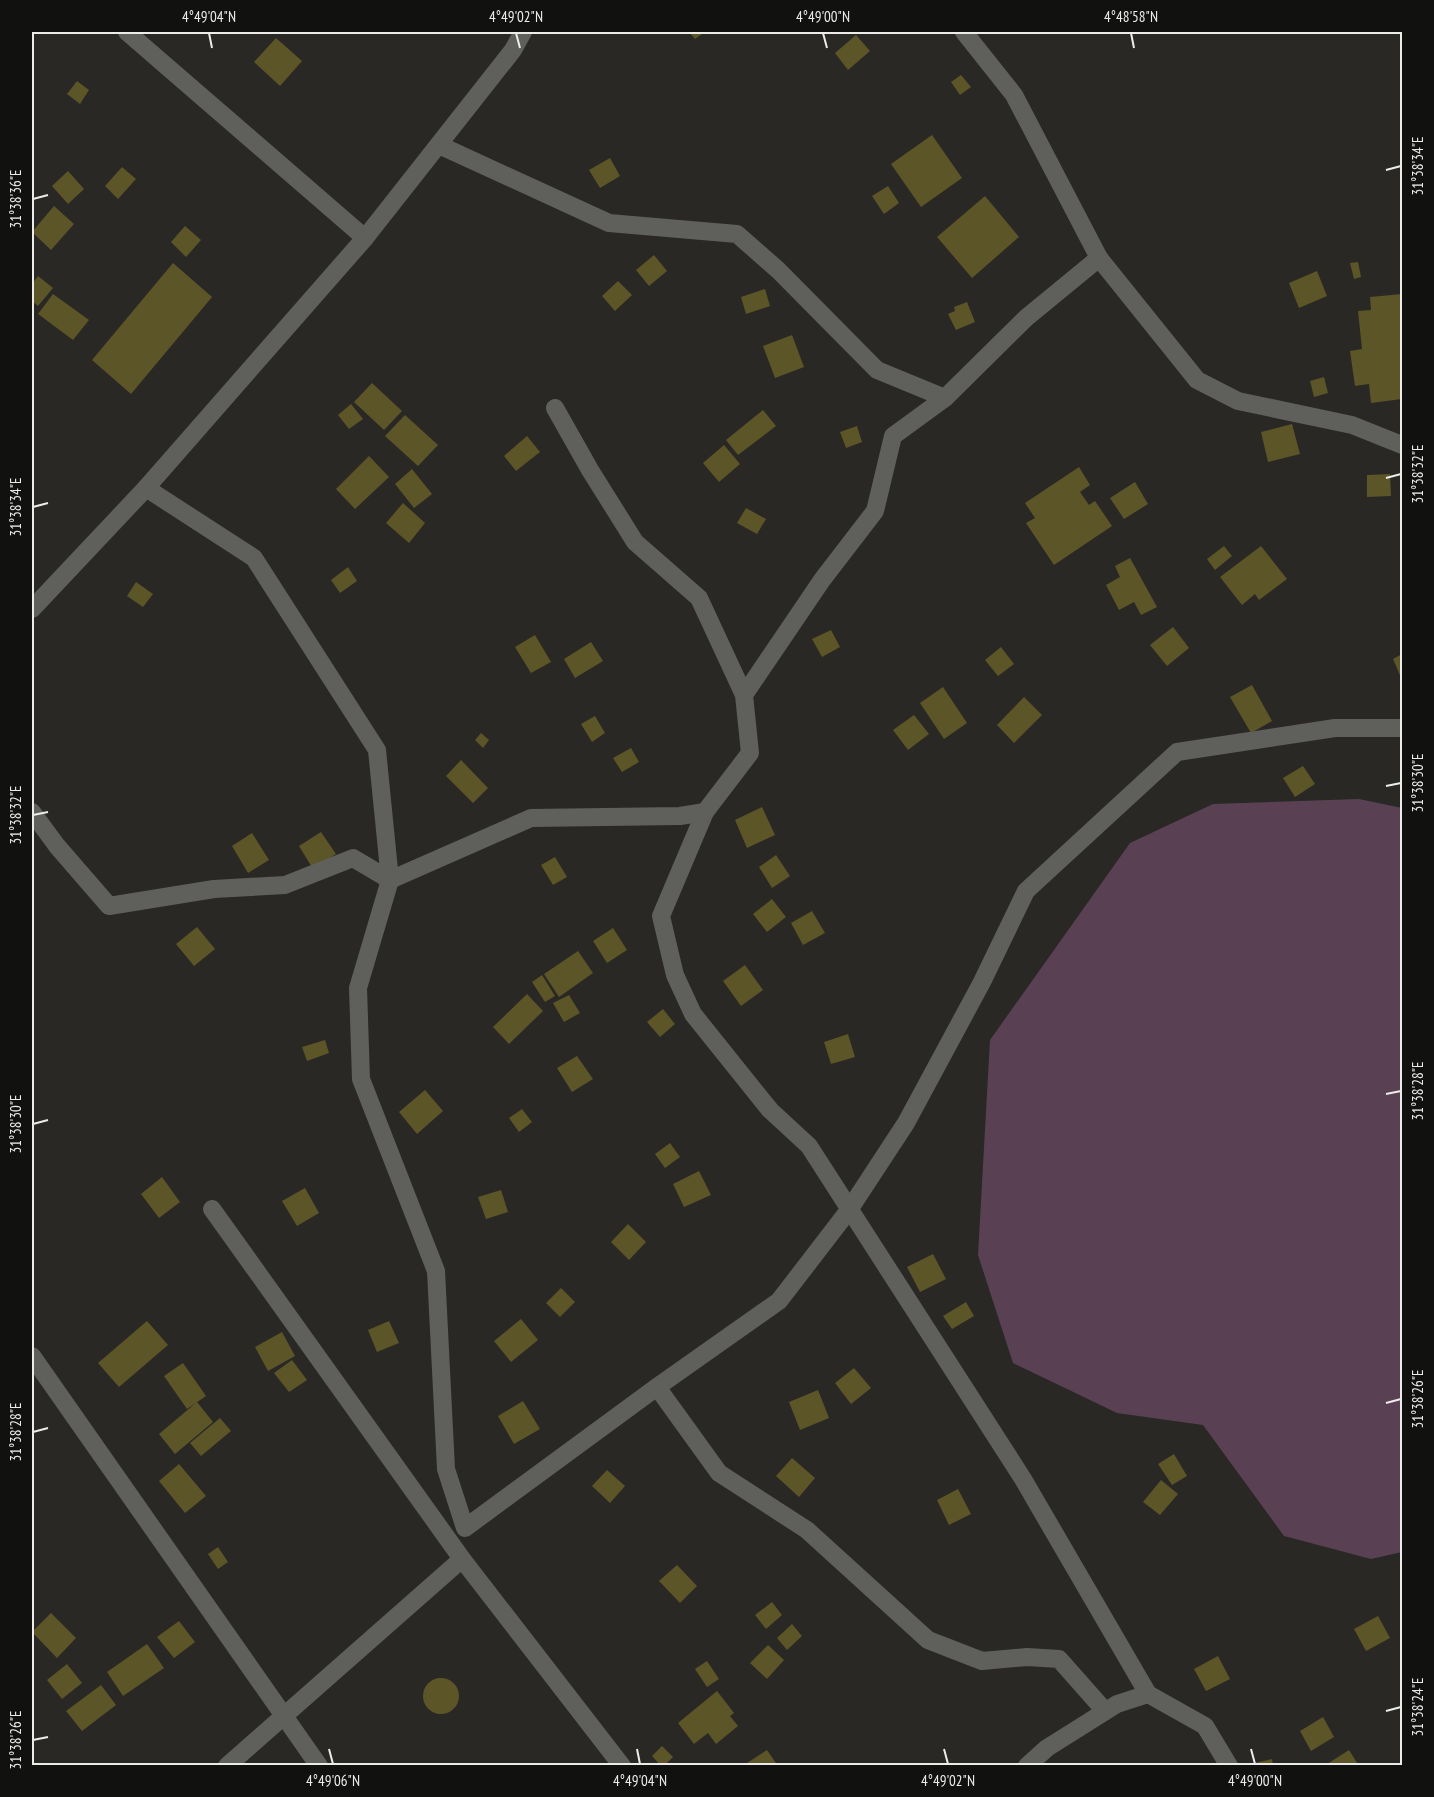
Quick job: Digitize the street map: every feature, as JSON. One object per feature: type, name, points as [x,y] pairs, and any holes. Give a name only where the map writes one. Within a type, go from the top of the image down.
[{"type":"street","points":[[127,32],[365,238]]},
{"type":"street","points":[[32,609],[146,488],[365,238],[513,50],[523,32]]},
{"type":"street","points":[[964,32],[1014,95],[1099,258],[1197,380],[1238,401],[1352,424],[1402,445]]},
{"type":"street","points":[[440,145],[609,223],[737,234],[778,270],[877,370],[945,398]]},
{"type":"street","points":[[744,695],[822,580],[875,511],[893,436],[945,398],[1026,318],[1099,258]]},
{"type":"street","points":[[555,408],[635,542],[699,598],[744,695],[750,753],[705,812],[661,916],[675,975],[693,1014],[770,1110],[809,1146],[1023,1479],[1148,1694],[1205,1726],[1229,1766]]},
{"type":"street","points":[[146,488],[254,558],[377,750],[390,879],[358,988],[361,1080],[436,1271],[446,1469],[465,1528],[779,1301],[849,1210],[906,1123],[982,982],[1026,891],[1177,752],[1335,728],[1402,728]]},
{"type":"street","points":[[32,812],[57,846],[109,906],[214,889],[285,885],[354,858],[390,879]]},
{"type":"street","points":[[390,879],[531,818],[680,816],[705,812]]},
{"type":"street","points":[[212,1209],[462,1559],[622,1766]]},
{"type":"street","points":[[32,1356],[319,1766]]},
{"type":"street","points":[[657,1387],[719,1473],[807,1530],[928,1640],[982,1661],[1027,1657],[1059,1659],[1105,1711]]},
{"type":"street","points":[[227,1766],[462,1559]]},
{"type":"street","points":[[1027,1766],[1047,1749],[1105,1711],[1148,1694]]},
{"type":"shaded area","points":[[1359,799],[1402,808],[1402,1552],[1371,1559],[1284,1536],[1203,1425],[1117,1413],[1013,1363],[978,1255],[990,1040],[1130,843],[1213,804]]},
{"type":"building","points":[[689,32],[705,32],[695,39]]},
{"type":"building","points":[[856,35],[870,51],[848,70],[835,53]]},
{"type":"building","points":[[276,38],[302,61],[280,86],[254,62]]},
{"type":"building","points":[[961,75],[971,87],[960,95],[951,82]]},
{"type":"building","points":[[77,81],[89,90],[80,104],[67,94]]},
{"type":"building","points":[[932,135],[962,178],[921,207],[891,164]]},
{"type":"building","points":[[610,158],[620,176],[600,188],[589,170]]},
{"type":"building","points":[[122,167],[136,179],[118,199],[105,186]]},
{"type":"building","points":[[68,171],[84,189],[68,204],[52,186]]},
{"type":"building","points":[[888,186],[899,203],[884,214],[872,196]]},
{"type":"building","points":[[985,196],[1019,237],[972,278],[937,237]]},
{"type":"building","points":[[54,206],[74,224],[51,250],[32,232]]},
{"type":"building","points":[[185,226],[201,240],[186,257],[171,242]]},
{"type":"building","points":[[654,255],[667,271],[649,286],[636,270]]},
{"type":"building","points":[[1358,262],[1361,277],[1354,279],[1350,263]]},
{"type":"building","points":[[173,263],[212,297],[131,394],[92,360]]},
{"type":"building","points":[[1317,271],[1327,296],[1299,308],[1289,283]]},
{"type":"building","points":[[38,276],[53,288],[38,306],[32,301],[32,284]]},
{"type":"building","points":[[618,281],[632,295],[615,311],[602,296]]},
{"type":"building","points":[[765,289],[770,306],[746,314],[741,297]]},
{"type":"building","points":[[53,294],[89,320],[73,340],[38,314]]},
{"type":"building","points":[[1402,294],[1402,399],[1371,403],[1369,384],[1355,386],[1350,351],[1362,349],[1358,311],[1371,310],[1370,297]]},
{"type":"building","points":[[967,302],[975,322],[956,330],[948,314],[955,311],[954,307]]},
{"type":"building","points":[[792,335],[804,367],[775,378],[763,346]]},
{"type":"building","points":[[1324,377],[1328,393],[1314,397],[1310,381]]},
{"type":"building","points":[[372,383],[402,411],[384,430],[354,402]]},
{"type":"building","points":[[351,404],[363,419],[349,429],[338,415]]},
{"type":"building","points":[[763,410],[776,426],[738,455],[726,440]]},
{"type":"building","points":[[405,415],[438,445],[418,466],[385,436]]},
{"type":"building","points":[[1292,424],[1300,454],[1268,462],[1261,432]]},
{"type":"building","points":[[857,426],[862,442],[846,448],[840,432]]},
{"type":"building","points":[[527,436],[540,452],[516,471],[504,456]]},
{"type":"building","points":[[724,445],[740,464],[719,482],[703,463]]},
{"type":"building","points":[[369,456],[389,477],[355,509],[336,489]]},
{"type":"building","points":[[1079,467],[1090,485],[1080,492],[1089,505],[1095,501],[1112,526],[1054,565],[1026,523],[1035,518],[1025,503]]},
{"type":"building","points":[[412,469],[432,494],[414,508],[395,484]]},
{"type":"building","points":[[1390,474],[1391,496],[1367,497],[1367,475]]},
{"type":"building","points":[[1135,482],[1148,504],[1124,519],[1110,498]]},
{"type":"building","points":[[403,503],[425,523],[409,543],[386,523]]},
{"type":"building","points":[[746,508],[766,519],[757,534],[737,523]]},
{"type":"building","points":[[1224,546],[1232,556],[1215,570],[1207,559]]},
{"type":"building","points":[[1261,546],[1287,579],[1259,600],[1255,594],[1242,605],[1220,577]]},
{"type":"building","points":[[1130,558],[1157,607],[1141,615],[1134,602],[1119,610],[1106,585],[1120,577],[1115,566]]},
{"type":"building","points":[[348,567],[357,581],[340,593],[331,580]]},
{"type":"building","points":[[136,582],[153,594],[143,607],[127,596]]},
{"type":"building","points":[[1173,627],[1189,648],[1167,666],[1150,645]]},
{"type":"building","points":[[831,630],[840,647],[822,657],[812,639]]},
{"type":"building","points":[[535,635],[551,662],[531,673],[515,647]]},
{"type":"building","points":[[591,642],[603,661],[575,678],[564,659]]},
{"type":"building","points":[[1001,647],[1014,664],[998,676],[985,660]]},
{"type":"building","points":[[1402,654],[1402,680],[1393,659]]},
{"type":"building","points":[[1252,685],[1272,721],[1251,733],[1230,697]]},
{"type":"building","points":[[943,687],[967,723],[944,739],[920,703]]},
{"type":"building","points":[[1024,697],[1042,715],[1014,743],[997,725]]},
{"type":"building","points":[[914,715],[929,734],[908,750],[893,730]]},
{"type":"building","points":[[595,716],[605,733],[592,742],[581,724]]},
{"type":"building","points":[[481,733],[489,740],[483,748],[475,740]]},
{"type":"building","points":[[631,748],[639,762],[622,772],[613,758]]},
{"type":"building","points":[[461,760],[488,788],[473,803],[446,776]]},
{"type":"building","points":[[1303,766],[1315,784],[1295,797],[1283,778]]},
{"type":"building","points":[[762,807],[775,835],[747,848],[735,820]]},
{"type":"building","points":[[321,832],[336,854],[313,869],[299,846]]},
{"type":"building","points":[[252,833],[269,860],[248,873],[232,846]]},
{"type":"building","points":[[776,855],[790,876],[772,888],[759,867]]},
{"type":"building","points":[[555,857],[567,877],[553,885],[541,865]]},
{"type":"building","points":[[772,899],[786,917],[767,932],[753,914]]},
{"type":"building","points":[[812,911],[825,933],[803,945],[791,923]]},
{"type":"building","points":[[197,927],[215,949],[194,966],[176,944]]},
{"type":"building","points":[[613,928],[627,950],[607,963],[593,941]]},
{"type":"building","points":[[578,951],[593,973],[559,997],[544,974]]},
{"type":"building","points":[[745,965],[763,990],[741,1006],[723,981]]},
{"type":"building","points":[[542,975],[555,996],[545,1002],[532,982]]},
{"type":"building","points":[[527,994],[543,1011],[509,1044],[493,1027]]},
{"type":"building","points":[[569,995],[580,1013],[564,1022],[553,1003]]},
{"type":"building","points":[[663,1009],[675,1024],[660,1037],[647,1022]]},
{"type":"building","points":[[848,1034],[855,1057],[831,1064],[824,1042]]},
{"type":"building","points":[[325,1040],[329,1053],[307,1061],[302,1047]]},
{"type":"building","points":[[577,1056],[593,1079],[572,1092],[557,1068]]},
{"type":"building","points":[[425,1090],[443,1111],[417,1134],[399,1112]]},
{"type":"building","points":[[522,1109],[532,1122],[519,1132],[509,1118]]},
{"type":"building","points":[[670,1143],[680,1157],[665,1168],[655,1154]]},
{"type":"building","points":[[699,1171],[711,1195],[684,1207],[673,1184]]},
{"type":"building","points":[[162,1177],[180,1202],[159,1218],[141,1194]]},
{"type":"building","points":[[305,1188],[319,1213],[297,1226],[282,1201]]},
{"type":"building","points":[[501,1190],[508,1212],[486,1219],[478,1197]]},
{"type":"building","points":[[628,1224],[646,1242],[629,1260],[611,1242]]},
{"type":"building","points":[[933,1254],[946,1279],[920,1292],[907,1267]]},
{"type":"building","points":[[561,1288],[575,1302],[560,1317],[546,1303]]},
{"type":"building","points":[[966,1302],[974,1316],[952,1329],[943,1316]]},
{"type":"building","points":[[521,1319],[538,1340],[511,1362],[494,1341]]},
{"type":"building","points":[[147,1321],[168,1345],[119,1387],[98,1363]]},
{"type":"building","points":[[389,1321],[399,1343],[377,1352],[368,1330]]},
{"type":"building","points":[[282,1332],[295,1356],[268,1371],[255,1347]]},
{"type":"building","points":[[292,1360],[307,1380],[289,1392],[274,1373]]},
{"type":"building","points":[[183,1363],[206,1396],[187,1409],[164,1376]]},
{"type":"building","points":[[854,1368],[871,1388],[851,1404],[835,1383]]},
{"type":"building","points":[[818,1390],[829,1418],[800,1430],[789,1402]]},
{"type":"building","points":[[523,1401],[540,1429],[514,1444],[498,1416]]},
{"type":"building","points":[[197,1402],[213,1422],[175,1454],[159,1434]]},
{"type":"building","points":[[220,1418],[231,1431],[201,1456],[190,1443]]},
{"type":"building","points":[[1174,1454],[1187,1476],[1172,1485],[1158,1464]]},
{"type":"building","points":[[792,1458],[815,1478],[799,1497],[776,1476]]},
{"type":"building","points":[[179,1464],[206,1496],[185,1513],[159,1481]]},
{"type":"building","points":[[607,1470],[625,1486],[610,1503],[592,1486]]},
{"type":"building","points":[[1161,1480],[1178,1494],[1160,1515],[1143,1502]]},
{"type":"building","points":[[958,1489],[971,1514],[949,1525],[937,1500]]},
{"type":"building","points":[[218,1547],[228,1562],[218,1569],[208,1554]]},
{"type":"building","points":[[677,1565],[697,1586],[680,1603],[659,1581]]},
{"type":"building","points":[[772,1602],[782,1615],[766,1629],[755,1615]]},
{"type":"building","points":[[51,1613],[76,1638],[57,1658],[32,1632]]},
{"type":"building","points":[[1378,1616],[1390,1638],[1366,1651],[1354,1629]]},
{"type":"building","points":[[179,1621],[195,1642],[174,1658],[157,1637]]},
{"type":"building","points":[[792,1624],[802,1636],[787,1650],[777,1638]]},
{"type":"building","points":[[147,1644],[164,1668],[123,1696],[107,1672]]},
{"type":"building","points":[[768,1645],[784,1660],[767,1679],[750,1663]]},
{"type":"building","points":[[1218,1656],[1230,1679],[1206,1691],[1194,1669]]},
{"type":"building","points":[[707,1661],[719,1679],[707,1687],[695,1669]]},
{"type":"building","points":[[67,1664],[82,1683],[62,1699],[47,1680]]},
{"type":"building","points":[[441,1678],[454,1683],[459,1696],[454,1709],[441,1714],[428,1709],[423,1696],[428,1683]]},
{"type":"building","points":[[101,1685],[116,1705],[82,1731],[66,1711]]},
{"type":"building","points":[[717,1691],[734,1713],[730,1716],[738,1726],[716,1744],[708,1733],[694,1744],[678,1723]]},
{"type":"building","points":[[1323,1717],[1334,1737],[1311,1751],[1300,1731]]},
{"type":"building","points":[[662,1746],[673,1757],[664,1766],[661,1766],[652,1756]]},
{"type":"building","points":[[767,1750],[778,1766],[749,1766],[747,1763]]},
{"type":"building","points":[[1349,1750],[1359,1766],[1324,1766]]},
{"type":"building","points":[[1272,1759],[1273,1766],[1256,1766],[1255,1763]]}]
